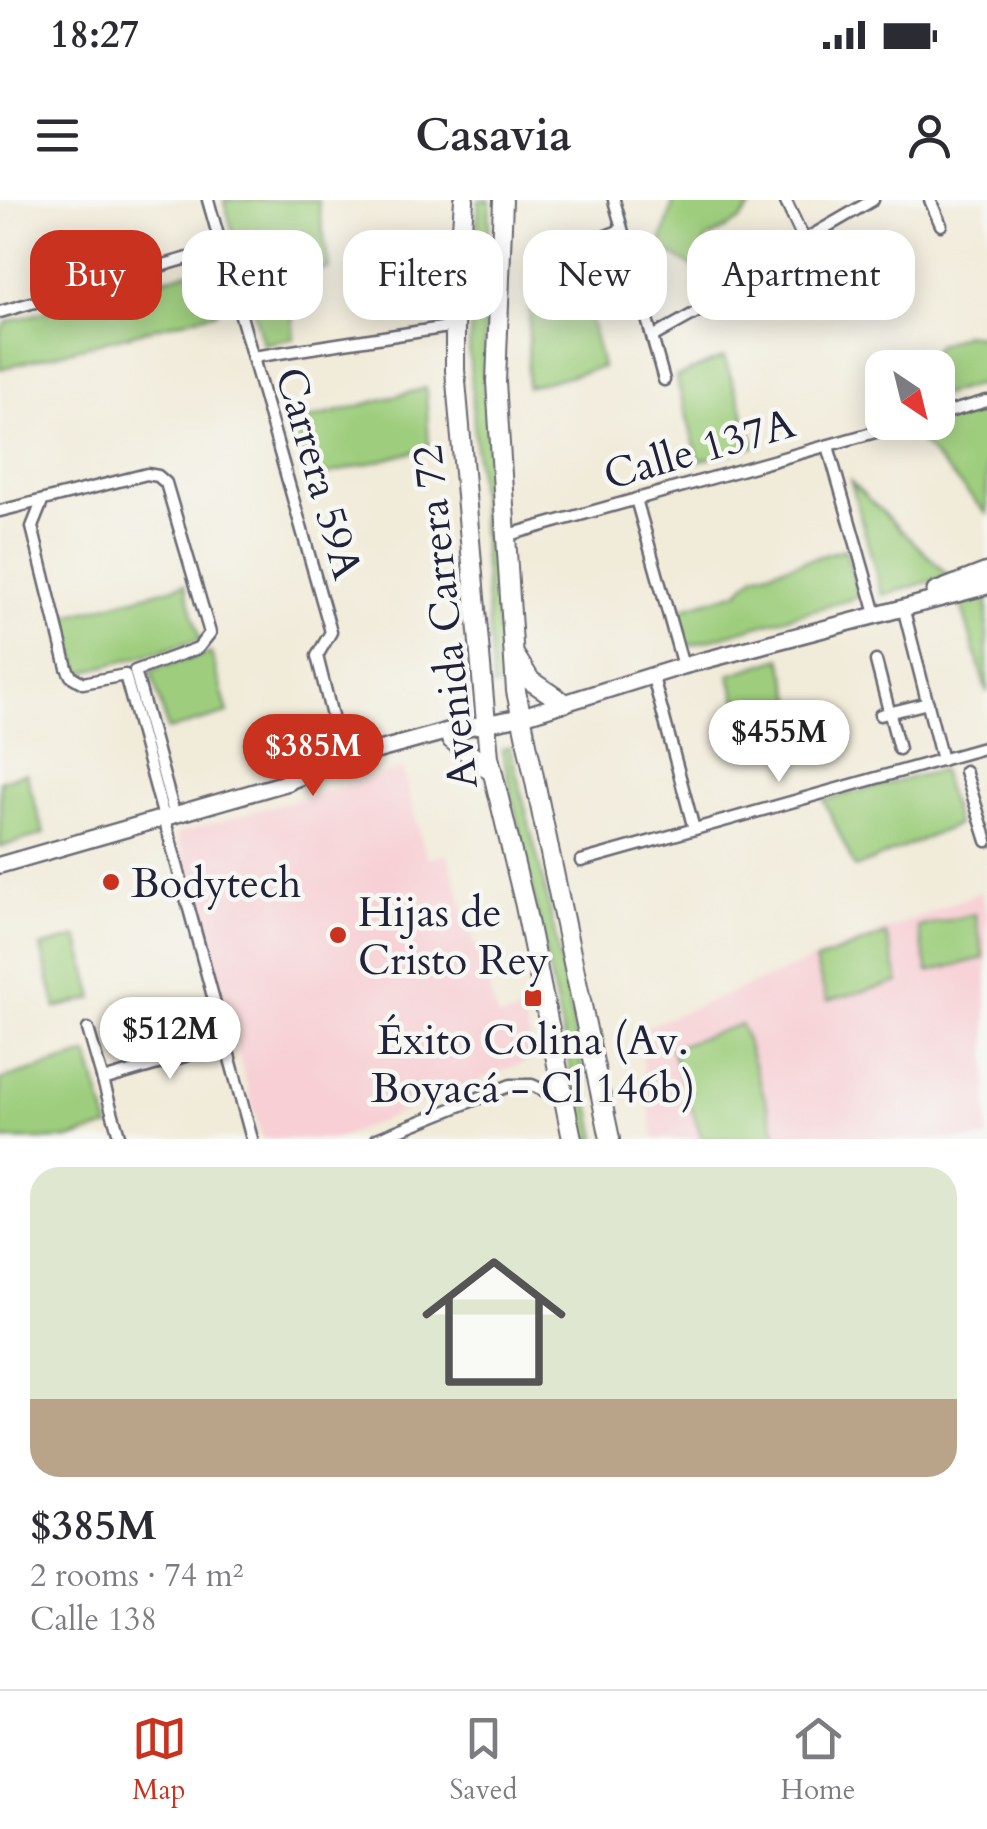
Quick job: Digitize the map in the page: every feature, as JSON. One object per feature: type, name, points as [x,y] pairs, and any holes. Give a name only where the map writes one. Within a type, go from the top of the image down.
[{"type":"highway","name":"Avenida Carrera 72","points":[[464,200],[454,326],[458,424],[485,726],[572,1139]]},
{"type":"highway","name":"Avenida Carrera 72","points":[[503,200],[496,382],[520,716],[574,955],[610,1139]]},
{"type":"highway","points":[[513,651],[531,682],[564,703]]},
{"type":"highway","points":[[451,740],[492,772]]},
{"type":"main road","points":[[876,614],[987,571]]},
{"type":"main road","points":[[0,865],[168,815],[451,740],[485,726],[683,666],[987,586]]},
{"type":"main road","points":[[614,688],[724,660],[754,648]]},
{"type":"main road","points":[[284,783],[344,760],[448,730],[485,726]]},
{"type":"street","name":"Carrera 59A","points":[[208,200],[217,230]]},
{"type":"street","points":[[614,200],[621,230]]},
{"type":"street","points":[[785,200],[799,230]]},
{"type":"street","points":[[821,230],[873,200]]},
{"type":"street","points":[[930,200],[941,225]]},
{"type":"street","points":[[0,312],[182,260]]},
{"type":"street","points":[[654,336],[687,318]]},
{"type":"street","name":"Carrera 59A","points":[[243,320],[330,632],[317,656],[344,760]]},
{"type":"street","points":[[649,320],[664,380]]},
{"type":"street","points":[[253,356],[454,326]]},
{"type":"street","points":[[955,410],[987,401]]},
{"type":"street","name":"Calle 137A","points":[[506,536],[865,435]]},
{"type":"street","points":[[828,446],[876,614]]},
{"type":"street","points":[[0,511],[147,474],[163,479],[210,625],[209,637],[198,648],[130,673],[83,683],[71,676],[32,527],[42,502]]},
{"type":"street","points":[[636,499],[683,666]]},
{"type":"street","points":[[904,607],[942,760]]},
{"type":"street","points":[[876,661],[885,714],[899,750]]},
{"type":"street","points":[[130,673],[252,1139]]},
{"type":"street","points":[[654,680],[694,830]]},
{"type":"street","points":[[885,714],[928,703]]},
{"type":"street","points":[[581,862],[987,746]]},
{"type":"street","points":[[965,772],[986,833],[968,835]]},
{"type":"street","points":[[88,1029],[120,1139]]},
{"type":"street","points":[[102,1080],[226,1044]]},
{"type":"street","points":[[377,1139],[511,1085],[532,1085],[565,1101]]},
{"type":"shaded area","name":"Hijas de Cristo Rey","points":[[402,769],[427,858],[447,854],[498,1018],[522,1012],[535,1058],[336,1139],[262,1139],[177,834]]},
{"type":"shaded area","points":[[981,892],[987,914],[987,1139],[654,1139],[638,1030]]},
{"type":"green space","points":[[224,200],[318,200],[323,230],[232,230]]},
{"type":"green space","points":[[479,200],[490,200],[489,230],[477,230]]},
{"type":"green space","points":[[674,200],[756,200],[740,220],[723,230],[687,230],[687,263],[667,251],[665,230]]},
{"type":"green space","points":[[323,231],[329,268],[323,269]]},
{"type":"green space","points":[[182,274],[182,320],[187,320],[0,369],[0,332],[7,322],[30,316],[30,320],[162,320],[162,279]]},
{"type":"green space","points":[[256,320],[293,320],[294,338],[263,344]]},
{"type":"green space","points":[[471,320],[486,320],[484,368],[502,687],[493,687],[469,353]]},
{"type":"green space","points":[[530,320],[591,320],[602,367],[527,387]]},
{"type":"green space","points":[[965,334],[987,337],[987,382],[955,391],[955,350],[934,350]]},
{"type":"green space","points":[[724,357],[755,446],[699,461],[676,377]]},
{"type":"green space","points":[[426,388],[429,448],[309,479],[294,423]]},
{"type":"green space","points":[[987,407],[987,514],[919,440],[955,440],[955,416]]},
{"type":"green space","points":[[851,482],[949,576],[882,595]]},
{"type":"green space","points":[[845,549],[859,597],[688,646],[677,610],[738,592],[755,575]]},
{"type":"green space","points":[[185,584],[200,640],[80,673],[65,617]]},
{"type":"green space","points":[[987,598],[987,693],[961,604]]},
{"type":"green space","points":[[211,653],[228,713],[168,730],[151,670]]},
{"type":"green space","points":[[781,658],[798,715],[747,731],[729,675]]},
{"type":"green space","points":[[510,747],[546,892],[597,1139],[585,1139],[502,749]]},
{"type":"green space","points":[[941,770],[957,825],[855,868],[824,800]]},
{"type":"green space","points":[[26,773],[44,834],[0,847],[0,781]]},
{"type":"green space","points":[[975,914],[984,958],[928,972],[918,927]]},
{"type":"green space","points":[[886,934],[899,982],[827,1001],[815,961]]},
{"type":"green space","points":[[78,937],[94,998],[56,1008],[41,947]]},
{"type":"green space","points":[[741,1024],[778,1139],[702,1139],[671,1048]]},
{"type":"green space","points":[[88,1054],[109,1127],[68,1139],[0,1139],[0,1080]]},
{"type":"place","name":"Bodytech","points":[[111,882]]},
{"type":"place","name":"Hijas de Cristo Rey","points":[[338,935]]},
{"type":"place","name":"Éxito Colina (Av. Boyacá - Cl 146b)","points":[[533,998]]}]
